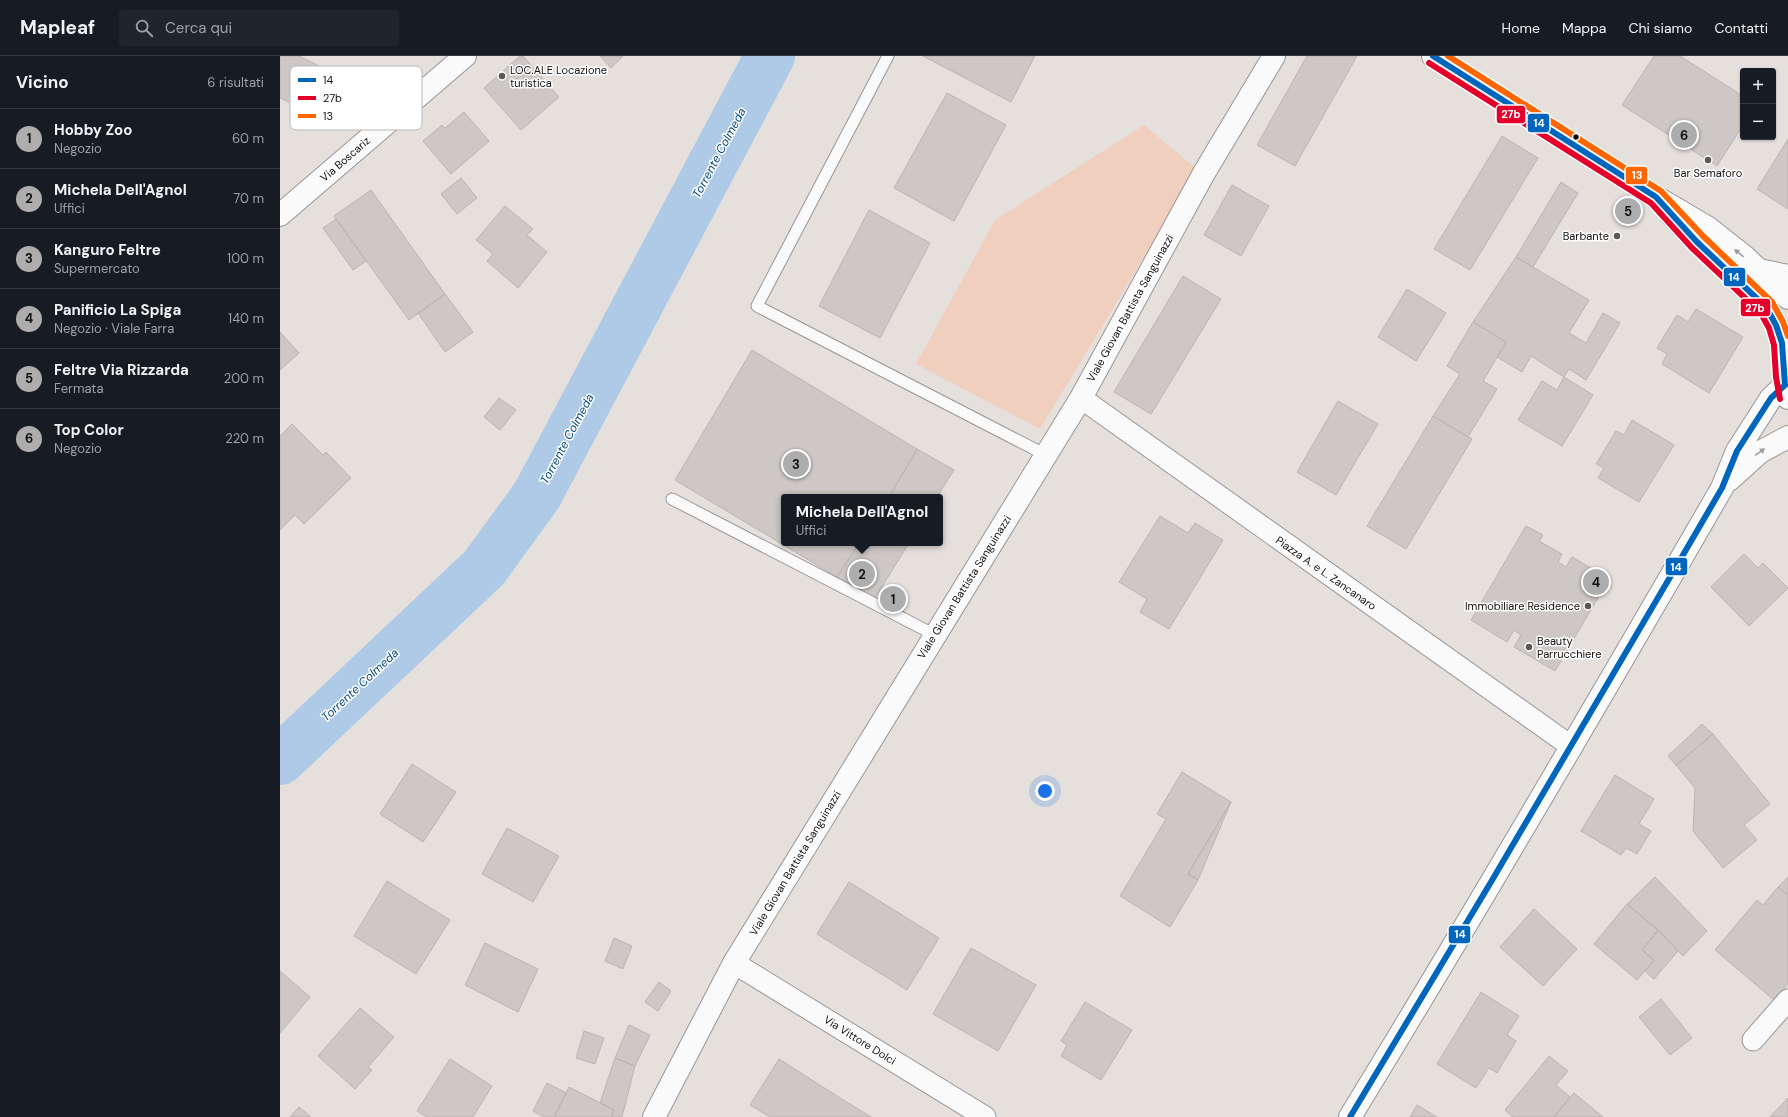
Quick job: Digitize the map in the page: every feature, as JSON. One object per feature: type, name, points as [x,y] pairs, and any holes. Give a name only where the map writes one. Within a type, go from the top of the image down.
[{"type":"main road","name":"Via Boscariz","points":[[422,94],[466,56]]},
{"type":"main road","name":"Viale Giovan Battista Sanguinazzi","points":[[654,1117],[734,963],[1081,398],[1204,173],[1274,56]]},
{"type":"main road","points":[[1434,56],[1656,197],[1707,227],[1759,270],[1788,298]]},
{"type":"main road","name":"Via Boscariz","points":[[280,215],[379,130]]},
{"type":"main road","points":[[1350,1117],[1424,996],[1572,747],[1722,488],[1737,451],[1771,398],[1786,380],[1782,343],[1776,325],[1766,307],[1697,242],[1656,197]]},
{"type":"main road","points":[[1759,270],[1788,276]]},
{"type":"main road","points":[[1722,488],[1760,452],[1788,437]]},
{"type":"street","name":"Piazza A. e L. Zancanaro","points":[[1081,398],[1572,747]]},
{"type":"street","name":"Via Vittore Dolci","points":[[734,963],[980,1116]]},
{"type":"street","points":[[1753,1040],[1788,1000]]},
{"type":"lane","points":[[888,56],[757,306],[1046,455]]},
{"type":"lane","points":[[672,499],[935,635]]},
{"type":"shaded area","points":[[1144,125],[1197,169],[1040,429],[916,364],[995,220]]},
{"type":"building","points":[[280,56],[299,56],[319,66],[290,66],[290,103],[280,98]]},
{"type":"building","points":[[520,56],[523,56],[559,97],[521,130],[484,88]]},
{"type":"building","points":[[600,56],[623,56],[611,68]]},
{"type":"building","points":[[923,56],[1035,56],[1011,102]]},
{"type":"building","points":[[1307,56],[1357,56],[1295,166],[1257,145]]},
{"type":"building","points":[[1654,56],[1680,56],[1740,94],[1740,130],[1717,166],[1622,105]]},
{"type":"building","points":[[947,93],[1006,125],[954,221],[894,188]]},
{"type":"building","points":[[464,112],[489,141],[451,174],[423,141],[442,125],[445,128]]},
{"type":"building","points":[[1502,136],[1538,158],[1470,270],[1434,249]]},
{"type":"building","points":[[1788,139],[1788,209],[1757,189]]},
{"type":"building","points":[[461,178],[477,198],[457,214],[441,194]]},
{"type":"building","points":[[1561,182],[1578,193],[1533,267],[1516,257]]},
{"type":"building","points":[[1232,185],[1269,206],[1241,256],[1204,235]]},
{"type":"building","points":[[371,190],[445,294],[409,320],[334,216]]},
{"type":"building","points":[[505,206],[533,229],[527,235],[547,252],[518,288],[487,261],[493,254],[476,240]]},
{"type":"building","points":[[869,210],[930,243],[880,338],[819,306]]},
{"type":"building","points":[[336,219],[366,261],[353,270],[323,228]]},
{"type":"building","points":[[1516,257],[1589,300],[1569,333],[1586,343],[1603,313],[1620,323],[1586,380],[1569,369],[1564,377],[1531,356],[1522,372],[1497,357],[1506,342],[1473,322]]},
{"type":"building","points":[[1183,276],[1221,299],[1151,414],[1114,392]]},
{"type":"building","points":[[1407,289],[1446,313],[1416,361],[1378,337]]},
{"type":"building","points":[[445,294],[473,332],[445,352],[418,313]]},
{"type":"building","points":[[1696,309],[1743,337],[1709,393],[1662,364],[1667,354],[1657,348],[1677,315],[1688,322]]},
{"type":"building","points":[[1473,322],[1506,342],[1483,381],[1497,389],[1468,437],[1433,416],[1460,374],[1447,366]]},
{"type":"building","points":[[280,332],[299,353],[280,370]]},
{"type":"building","points":[[752,350],[917,449],[891,494],[781,494],[781,543],[675,480]]},
{"type":"building","points":[[1564,377],[1593,395],[1562,446],[1518,420],[1542,381],[1557,390]]},
{"type":"building","points":[[499,398],[516,410],[500,430],[484,417]]},
{"type":"building","points":[[1338,401],[1378,424],[1336,495],[1297,472]]},
{"type":"building","points":[[1433,416],[1472,439],[1406,549],[1367,526]]},
{"type":"building","points":[[1632,420],[1674,445],[1639,502],[1598,478],[1604,468],[1596,464],[1616,431],[1624,435]]},
{"type":"building","points":[[292,424],[323,455],[326,452],[351,478],[304,524],[295,515],[280,530],[280,436]]},
{"type":"building","points":[[917,449],[954,470],[939,494],[891,494]]},
{"type":"building","points":[[1160,516],[1188,533],[1195,523],[1223,540],[1169,629],[1140,612],[1147,599],[1119,582]]},
{"type":"building","points":[[1526,526],[1543,535],[1539,541],[1562,554],[1558,562],[1566,567],[1572,557],[1609,579],[1555,671],[1514,647],[1521,635],[1514,630],[1507,642],[1471,620]]},
{"type":"building","points":[[785,546],[857,546],[837,577]]},
{"type":"building","points":[[857,546],[907,546],[875,598],[837,577]]},
{"type":"building","points":[[1744,554],[1758,568],[1763,563],[1788,588],[1749,626],[1711,587]]},
{"type":"building","points":[[1702,724],[1713,734],[1676,765],[1668,756]]},
{"type":"building","points":[[1713,734],[1770,804],[1744,825],[1757,840],[1723,868],[1693,831],[1695,788],[1676,765]]},
{"type":"building","points":[[412,764],[456,792],[423,842],[380,814]]},
{"type":"building","points":[[1182,772],[1231,802],[1188,874],[1198,880],[1170,927],[1120,896],[1166,819],[1157,814]]},
{"type":"building","points":[[1615,775],[1654,799],[1639,824],[1651,831],[1637,854],[1626,848],[1621,855],[1581,831]]},
{"type":"building","points":[[1231,802],[1198,880],[1188,874]]},
{"type":"building","points":[[507,828],[559,856],[533,902],[482,874]]},
{"type":"building","points":[[1655,877],[1707,931],[1683,956],[1658,930],[1627,904]]},
{"type":"building","points":[[1788,877],[1788,895],[1778,887]]},
{"type":"building","points":[[387,881],[450,920],[416,974],[354,936]]},
{"type":"building","points":[[849,882],[939,938],[907,990],[817,934]]},
{"type":"building","points":[[1778,887],[1788,895],[1788,984],[1774,1000],[1715,950],[1757,900],[1763,905]]},
{"type":"building","points":[[1627,904],[1658,930],[1642,950],[1654,960],[1637,980],[1594,944]]},
{"type":"building","points":[[1534,909],[1577,949],[1543,986],[1500,947]]},
{"type":"building","points":[[1658,930],[1678,951],[1654,979],[1645,971],[1654,960],[1642,950]]},
{"type":"building","points":[[614,938],[632,946],[623,969],[605,961]]},
{"type":"building","points":[[485,943],[538,969],[518,1012],[465,985]]},
{"type":"building","points":[[971,948],[1036,985],[998,1051],[933,1014]]},
{"type":"building","points":[[280,971],[310,997],[280,1033]]},
{"type":"building","points":[[659,982],[671,991],[658,1011],[645,1002]]},
{"type":"building","points":[[1481,992],[1519,1016],[1507,1035],[1516,1041],[1497,1073],[1489,1068],[1476,1088],[1437,1064]]},
{"type":"building","points":[[1661,999],[1692,1038],[1670,1055],[1639,1017]]},
{"type":"building","points":[[1085,1002],[1132,1030],[1101,1080],[1061,1056],[1067,1045],[1061,1041]]},
{"type":"building","points":[[360,1008],[394,1037],[368,1067],[372,1070],[355,1089],[318,1056]]},
{"type":"building","points":[[629,1025],[650,1035],[635,1066],[615,1058]]},
{"type":"building","points":[[584,1031],[604,1038],[595,1064],[576,1058]]},
{"type":"building","points":[[1549,1056],[1568,1071],[1556,1085],[1570,1097],[1554,1117],[1513,1117],[1505,1110]]},
{"type":"building","points":[[615,1058],[635,1066],[622,1117],[611,1117],[614,1110],[600,1103]]},
{"type":"building","points":[[450,1059],[492,1086],[473,1117],[427,1117],[417,1111]]},
{"type":"building","points":[[779,1059],[871,1117],[770,1117],[750,1105]]},
{"type":"building","points":[[547,1083],[566,1093],[554,1117],[544,1117],[533,1111]]},
{"type":"building","points":[[569,1087],[614,1110],[611,1117],[554,1117]]},
{"type":"building","points":[[1574,1093],[1603,1117],[1554,1117]]},
{"type":"building","points":[[1788,1098],[1788,1117],[1770,1117]]},
{"type":"building","points":[[1417,1105],[1437,1117],[1410,1117]]},
{"type":"building","points":[[299,1107],[311,1117],[290,1117]]},
{"type":"waterway","name":"Torrente Colmeda","points":[[280,760],[484,568],[537,495],[770,56]]},
{"type":"transit line","name":"14","points":[[1433,56],[1656,197],[1697,242],[1766,307],[1776,325],[1782,343],[1785,385]]},
{"type":"transit line","name":"13","points":[[1448,56],[1661,191],[1703,236],[1772,302],[1783,322],[1788,336]]},
{"type":"transit line","name":"27b","points":[[1429,63],[1651,203],[1692,248],[1760,312],[1769,328],[1774,345],[1776,377],[1780,399]]},
{"type":"transit line","name":"14","points":[[1350,1117],[1491,882],[1722,488],[1737,451],[1771,398],[1785,385]]},
{"type":"place","name":"LOC.ALE Locazione turistica","points":[[502,76]]},
{"type":"place","name":"Top Color","points":[[1684,135]]},
{"type":"place","name":"Bar Semaforo","points":[[1708,160]]},
{"type":"place","name":"Feltre Via Rizzarda","points":[[1628,211]]},
{"type":"place","name":"Barbante","points":[[1617,236]]},
{"type":"place","name":"Kanguro Feltre","points":[[796,464]]},
{"type":"place","name":"Michela Dell'Agnol","points":[[862,574]]},
{"type":"place","name":"Panificio La Spiga","points":[[1596,582]]},
{"type":"place","name":"Hobby Zoo","points":[[893,599]]},
{"type":"place","name":"Immobiliare Residence","points":[[1588,606]]},
{"type":"place","name":"Beauty Parrucchiere","points":[[1529,647]]}]
